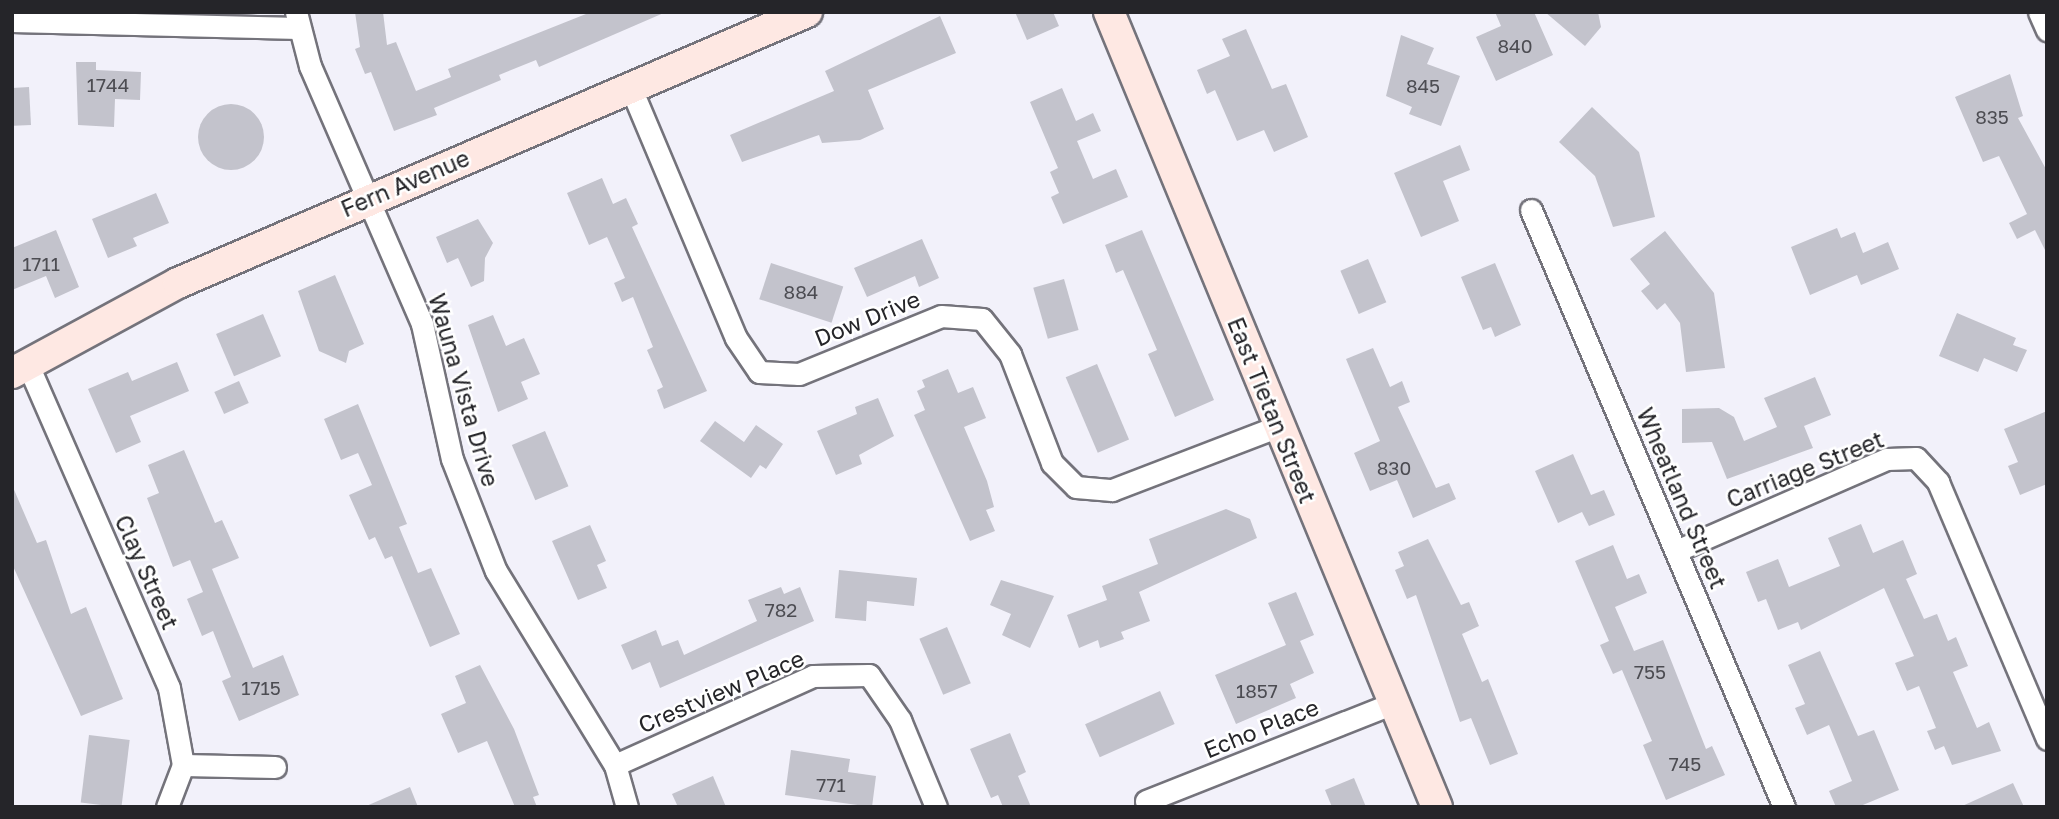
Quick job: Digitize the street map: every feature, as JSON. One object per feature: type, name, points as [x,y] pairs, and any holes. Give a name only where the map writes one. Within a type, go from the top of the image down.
[{"type":"main road","name":"Fern Avenue","points":[[20,369],[178,282],[369,197],[807,12]]},
{"type":"main road","name":"East Tietan Street","points":[[1109,12],[1437,807]]},
{"type":"street","points":[[2039,12],[2047,30]]},
{"type":"street","points":[[12,22],[297,20]]},
{"type":"street","name":"Wauna Vista Drive","points":[[297,20],[422,324],[452,459],[496,571],[615,765],[627,807]]},
{"type":"street","name":"Dow Drive","points":[[630,86],[736,338],[759,372],[799,374],[941,316],[982,319],[1010,354],[1052,463],[1076,487],[1112,491],[1279,426]]},
{"type":"street","name":"Wheatland Street","points":[[1531,210],[1784,807]]},
{"type":"street","name":"Clay Street","points":[[20,369],[169,688],[183,765]]},
{"type":"street","name":"Carriage Street","points":[[1676,551],[1887,459],[1916,458],[1938,482],[2047,739]]},
{"type":"street","name":"Crestview Place","points":[[615,765],[813,676],[869,675],[900,720],[936,807]]},
{"type":"street","name":"Echo Place","points":[[1146,801],[1394,703]]},
{"type":"street","points":[[167,807],[183,765],[275,767]]},
{"type":"building","points":[[355,12],[383,12],[387,45],[396,42],[416,91],[451,77],[448,69],[591,12],[666,12],[539,67],[536,60],[499,75],[501,80],[434,108],[437,115],[394,131],[371,72],[365,74],[355,49],[360,47]]},
{"type":"building","points":[[1015,12],[1053,12],[1059,26],[1027,40]]},
{"type":"building","points":[[1495,12],[1534,12],[1553,55],[1496,81],[1476,37],[1501,26]]},
{"type":"building","points":[[1545,12],[1598,12],[1601,27],[1585,46]]},
{"type":"building","points":[[940,16],[956,53],[868,90],[884,129],[860,140],[822,143],[819,135],[742,162],[730,135],[834,91],[825,71]]},
{"type":"building","points":[[1246,29],[1272,89],[1286,84],[1308,137],[1274,152],[1264,130],[1237,141],[1215,90],[1207,94],[1197,70],[1230,56],[1222,39]]},
{"type":"building","points":[[1401,35],[1434,48],[1427,64],[1460,76],[1441,126],[1409,114],[1412,107],[1386,96]]},
{"type":"building","points":[[76,62],[96,62],[96,70],[141,72],[140,100],[115,99],[114,127],[78,125]]},
{"type":"building","points":[[2010,74],[2023,116],[2018,118],[2047,171],[2047,254],[2035,230],[2017,239],[2009,223],[2027,214],[1999,156],[1983,162],[1955,97]]},
{"type":"building","points":[[29,87],[31,125],[14,126],[12,88]]},
{"type":"building","points":[[1062,88],[1076,121],[1093,113],[1101,131],[1077,141],[1093,179],[1116,169],[1128,197],[1063,224],[1051,197],[1059,193],[1050,172],[1058,168],[1030,102]]},
{"type":"building","points":[[231,104],[254,114],[264,137],[254,160],[231,170],[208,160],[198,137],[208,114]]},
{"type":"building","points":[[1592,107],[1639,152],[1655,217],[1613,227],[1595,176],[1559,142]]},
{"type":"building","points":[[1460,145],[1470,170],[1443,181],[1459,221],[1421,237],[1394,173]]},
{"type":"building","points":[[602,178],[613,204],[626,198],[638,224],[632,227],[707,391],[664,409],[657,390],[663,387],[647,350],[653,347],[633,297],[622,302],[614,283],[625,278],[607,237],[589,245],[567,193]]},
{"type":"building","points":[[156,193],[169,223],[133,238],[137,246],[108,258],[92,219]]},
{"type":"building","points":[[478,219],[493,243],[485,258],[484,281],[471,287],[458,258],[447,263],[436,237]]},
{"type":"building","points":[[1837,228],[1841,238],[1855,232],[1863,253],[1888,242],[1899,269],[1861,285],[1857,275],[1810,295],[1791,247]]},
{"type":"building","points":[[56,230],[79,287],[55,298],[46,276],[12,290],[12,248]]},
{"type":"building","points":[[1142,230],[1214,400],[1175,417],[1148,354],[1157,350],[1123,270],[1116,273],[1105,245]]},
{"type":"building","points":[[1665,231],[1714,293],[1725,368],[1686,372],[1680,323],[1665,303],[1657,310],[1641,291],[1650,284],[1630,259]]},
{"type":"building","points":[[922,239],[939,278],[919,287],[915,276],[867,297],[854,268]]},
{"type":"building","points":[[1368,259],[1386,302],[1359,314],[1340,271]]},
{"type":"building","points":[[771,263],[843,286],[832,323],[759,299]]},
{"type":"building","points":[[1495,263],[1521,325],[1495,337],[1491,327],[1483,330],[1461,277]]},
{"type":"building","points":[[335,275],[364,344],[349,351],[346,363],[319,351],[298,291]]},
{"type":"building","points":[[1064,279],[1079,330],[1048,339],[1033,288]]},
{"type":"building","points":[[1957,313],[2016,338],[2013,345],[2027,350],[2017,372],[1984,358],[1978,372],[1939,356]]},
{"type":"building","points":[[263,314],[281,356],[234,376],[216,334]]},
{"type":"building","points":[[493,315],[506,346],[524,338],[540,374],[521,382],[528,399],[498,412],[468,325]]},
{"type":"building","points":[[1373,348],[1390,387],[1402,381],[1410,402],[1398,407],[1436,488],[1449,483],[1456,499],[1413,518],[1397,480],[1370,491],[1354,453],[1380,441],[1346,359]]},
{"type":"building","points":[[177,362],[189,391],[130,416],[141,442],[116,453],[88,389],[128,372],[132,381]]},
{"type":"building","points":[[1097,364],[1129,439],[1098,453],[1066,377]]},
{"type":"building","points":[[948,369],[958,393],[973,387],[986,418],[964,427],[987,481],[994,507],[986,510],[995,531],[970,541],[914,415],[925,410],[917,391],[925,387],[922,380]]},
{"type":"building","points":[[1815,377],[1831,415],[1804,426],[1813,448],[1727,479],[1712,442],[1682,443],[1682,409],[1719,408],[1734,417],[1744,441],[1777,427],[1764,398]]},
{"type":"building","points":[[239,381],[249,403],[224,414],[214,392]]},
{"type":"building","points":[[878,398],[894,436],[859,455],[862,464],[836,475],[817,431],[857,414],[855,407]]},
{"type":"building","points":[[358,404],[407,524],[399,527],[418,573],[431,568],[460,634],[430,647],[392,556],[385,559],[375,537],[369,540],[349,495],[372,485],[358,453],[341,460],[324,419]]},
{"type":"building","points":[[2047,411],[2047,484],[2020,495],[2008,466],[2018,462],[2004,429]]},
{"type":"building","points":[[715,421],[744,442],[756,425],[783,444],[766,469],[760,465],[751,478],[700,441]]},
{"type":"building","points":[[545,431],[568,486],[535,500],[512,445]]},
{"type":"building","points":[[184,450],[215,523],[222,520],[239,558],[212,569],[253,668],[283,655],[299,695],[239,721],[222,681],[231,677],[213,631],[202,636],[187,599],[203,592],[190,560],[173,567],[147,498],[159,493],[148,465]]},
{"type":"building","points":[[1573,454],[1591,495],[1604,490],[1615,515],[1589,526],[1582,512],[1558,523],[1535,471]]},
{"type":"building","points":[[12,485],[37,543],[46,540],[71,614],[86,607],[123,699],[81,716],[12,564]]},
{"type":"building","points":[[1226,509],[1250,519],[1257,538],[1139,592],[1150,621],[1121,632],[1124,639],[1100,648],[1098,640],[1079,648],[1067,615],[1107,600],[1102,586],[1158,564],[1149,539]]},
{"type":"building","points":[[1861,524],[1873,553],[1903,540],[1917,574],[1906,579],[1924,619],[1937,614],[1948,641],[1956,637],[1968,666],[1953,672],[1977,728],[1989,722],[2001,751],[1952,765],[1944,746],[1935,750],[1927,731],[1936,728],[1919,686],[1907,691],[1895,663],[1914,656],[1884,588],[1801,630],[1798,622],[1778,630],[1766,599],[1758,602],[1746,572],[1778,559],[1789,587],[1840,566],[1828,538]]},
{"type":"building","points":[[590,525],[606,561],[597,565],[607,588],[578,600],[552,541]]},
{"type":"building","points":[[1428,539],[1461,605],[1469,602],[1479,626],[1462,634],[1482,682],[1488,679],[1518,754],[1490,765],[1471,718],[1460,722],[1416,595],[1407,599],[1395,570],[1404,566],[1398,552]]},
{"type":"building","points":[[1613,545],[1627,579],[1639,574],[1647,593],[1615,607],[1634,651],[1663,640],[1706,749],[1712,746],[1725,775],[1666,800],[1643,745],[1652,741],[1622,670],[1613,674],[1600,645],[1609,641],[1575,561]]},
{"type":"building","points":[[839,570],[917,578],[914,606],[867,601],[866,621],[835,618]]},
{"type":"building","points":[[1001,580],[1054,596],[1030,648],[1002,635],[1011,614],[990,605]]},
{"type":"building","points":[[781,587],[784,594],[800,587],[814,621],[660,688],[650,662],[632,670],[621,645],[656,630],[662,646],[678,640],[684,655],[757,621],[748,600]]},
{"type":"building","points":[[1296,592],[1314,635],[1300,641],[1314,673],[1290,684],[1296,698],[1236,724],[1215,675],[1286,645],[1268,603]]},
{"type":"building","points":[[947,627],[971,683],[943,695],[919,639]]},
{"type":"building","points":[[1820,651],[1858,736],[1874,730],[1899,790],[1858,807],[1836,807],[1829,791],[1852,781],[1829,725],[1807,735],[1795,708],[1805,704],[1788,665]]},
{"type":"building","points":[[480,665],[514,729],[539,795],[533,797],[537,807],[515,807],[487,741],[458,753],[441,714],[466,703],[455,676]]},
{"type":"building","points":[[1160,691],[1175,724],[1100,757],[1085,724]]},
{"type":"building","points":[[1010,733],[1026,772],[1018,776],[1031,807],[1003,807],[998,795],[991,798],[970,749]]},
{"type":"building","points":[[89,735],[130,740],[121,807],[81,802]]},
{"type":"building","points":[[791,750],[850,759],[848,772],[876,776],[872,807],[785,795]]},
{"type":"building","points":[[713,776],[726,807],[678,807],[672,794]]},
{"type":"building","points":[[1354,778],[1366,807],[1332,807],[1325,790]]},
{"type":"building","points":[[2013,783],[2024,807],[1960,807]]},
{"type":"building","points":[[410,787],[418,807],[364,807]]}]
